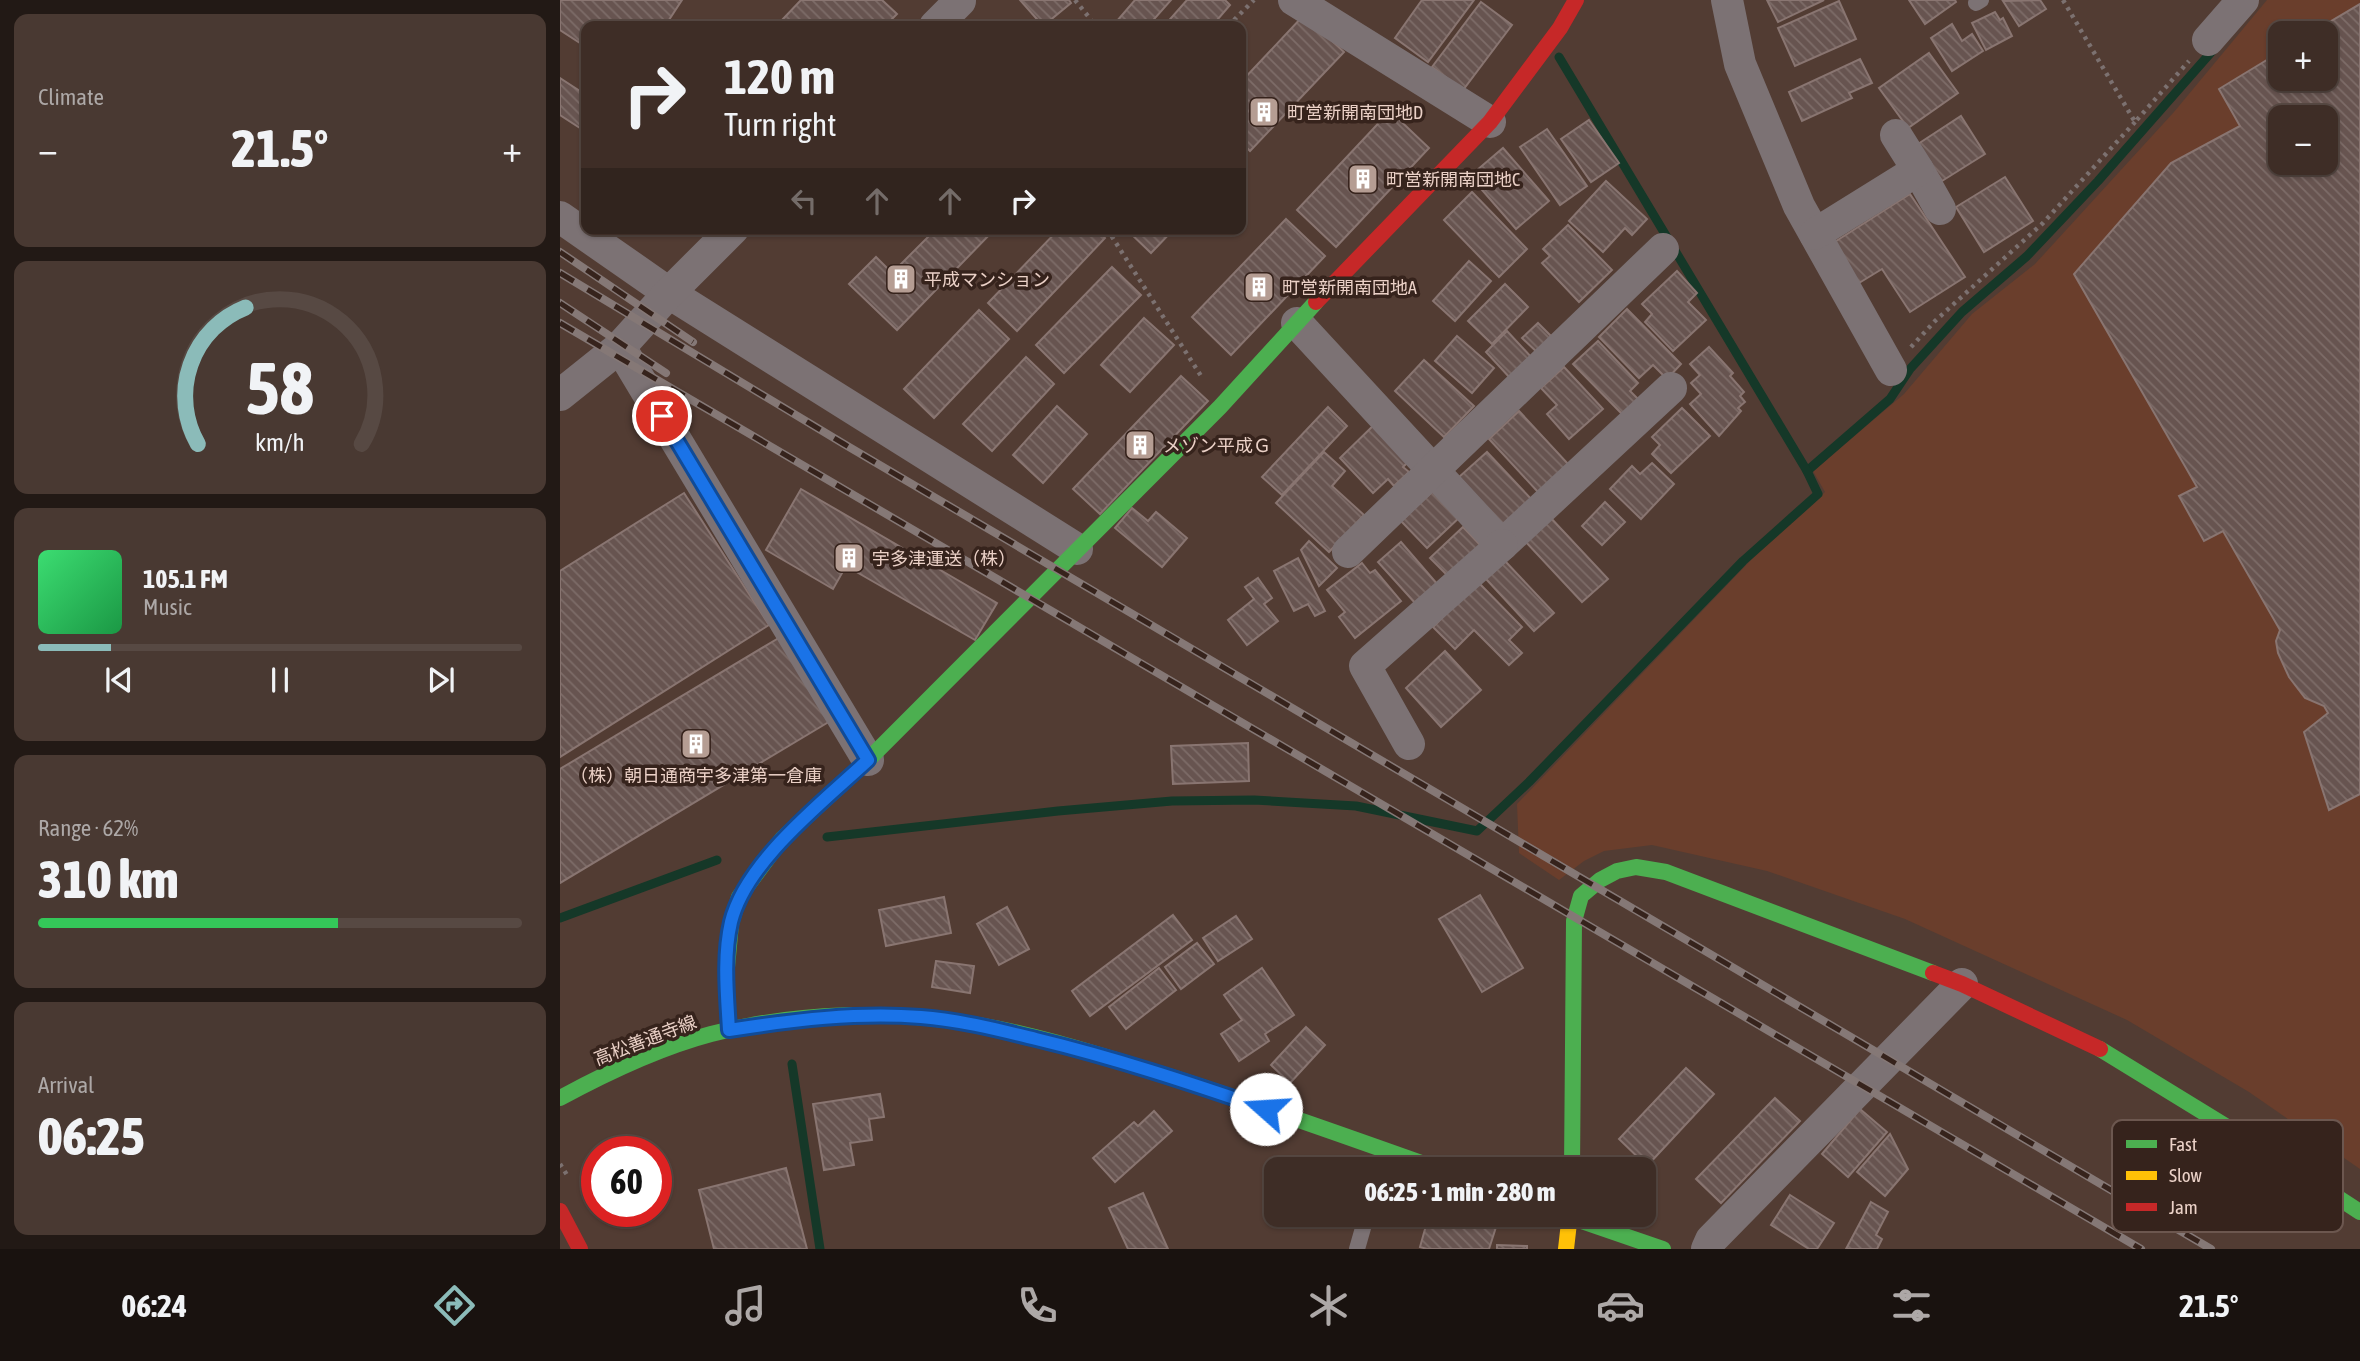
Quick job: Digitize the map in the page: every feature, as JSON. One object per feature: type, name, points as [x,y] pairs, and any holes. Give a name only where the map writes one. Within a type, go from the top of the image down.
[{"type":"street","points":[[1294,0],[1490,122]]},
{"type":"street","points":[[729,1030],[726,978],[731,924],[739,897],[782,839],[868,760],[1220,407],[1357,257],[1490,122],[1560,28],[1576,0]]},
{"type":"street","points":[[1727,0],[1740,64],[1799,206],[1891,370]]},
{"type":"street","points":[[2208,40],[2243,0]]},
{"type":"street","points":[[940,21],[960,1]]},
{"type":"street","points":[[1896,135],[1940,209]]},
{"type":"street","points":[[1815,234],[1917,170]]},
{"type":"street","points":[[560,217],[581,232]]},
{"type":"street","points":[[586,235],[669,293],[1077,549]]},
{"type":"street","points":[[560,395],[620,347],[727,235]]},
{"type":"street","points":[[1348,552],[1663,249]]},
{"type":"street","points":[[1297,323],[1502,545]]},
{"type":"street","points":[[620,347],[868,760]]},
{"type":"street","points":[[1409,744],[1365,666],[1502,545],[1671,388]]},
{"type":"street","points":[[1572,1157],[1574,921],[1581,896],[1600,880],[1617,871],[1636,867],[1665,872],[1962,984],[2100,1049],[2216,1120]]},
{"type":"street","points":[[1707,1249],[1712,1240],[1962,984]]},
{"type":"street","name":"高松善通寺線","points":[[560,1098],[610,1071],[684,1043],[729,1030],[801,1019],[849,1016],[921,1017],[990,1027],[1102,1056],[1194,1084],[1406,1157]]},
{"type":"street","points":[[2343,1201],[2360,1212]]},
{"type":"street","points":[[560,1211],[580,1249]]},
{"type":"street","points":[[1566,1249],[1567,1227]]},
{"type":"street","points":[[1601,1227],[1663,1249]]},
{"type":"lane","points":[[1385,1157],[1387,1150]]},
{"type":"lane","points":[[1357,1249],[1363,1227]]},
{"type":"path","points":[[1075,0],[1093,21]]},
{"type":"path","points":[[1233,21],[1254,0]]},
{"type":"path","points":[[2063,0],[2135,122]]},
{"type":"path","points":[[1891,370],[1935,321],[2043,223],[2208,40]]},
{"type":"path","points":[[1111,235],[1220,407]]},
{"type":"shaded area","points":[[2267,0],[2360,0],[2360,1169],[2343,1157],[2343,1120],[2289,1120],[2249,1092],[2127,1020],[1905,919],[1767,871],[1652,845],[1604,851],[1584,861],[1559,880],[1519,853],[1517,804],[1751,560],[1825,492],[1813,471],[1904,394],[1972,314],[2035,264],[2174,112]]},
{"type":"building","points":[[560,0],[682,0],[668,21],[581,21],[581,44],[560,30]]},
{"type":"building","points":[[801,0],[882,0],[897,14],[890,21],[783,19]]},
{"type":"building","points":[[1020,0],[1069,0],[1071,3],[1049,21],[1039,21]]},
{"type":"building","points":[[1135,0],[1171,0],[1152,21],[1117,21]]},
{"type":"building","points":[[1187,0],[1225,0],[1230,5],[1216,21],[1168,21]]},
{"type":"building","points":[[1422,0],[1474,0],[1428,62],[1395,38]]},
{"type":"building","points":[[1767,0],[1824,0],[1778,22]]},
{"type":"building","points":[[1909,0],[1955,0],[1956,2],[1925,24]]},
{"type":"building","points":[[2040,0],[2046,9],[2019,26],[2003,1]]},
{"type":"building","points":[[1839,1],[1856,39],[1795,66],[1778,28]]},
{"type":"building","points":[[1481,2],[1512,25],[1463,90],[1432,67]]},
{"type":"building","points":[[2360,4],[2360,794],[2329,810],[2304,732],[2328,713],[2324,706],[2305,698],[2289,677],[2278,653],[2276,641],[2280,630],[2223,531],[2204,541],[2179,496],[2197,487],[2074,274],[2171,163],[2240,126],[2219,89],[2268,59],[2268,91],[2338,91],[2338,21],[2331,21]]},
{"type":"building","points":[[1995,12],[2000,20],[2003,18],[2012,36],[1986,50],[1972,23]]},
{"type":"building","name":"町営新開南団地D","points":[[1304,15],[1344,52],[1250,151],[1246,147],[1246,77]]},
{"type":"building","points":[[1952,24],[1962,41],[1972,34],[1983,51],[1952,71],[1931,38]]},
{"type":"building","points":[[1929,53],[1958,93],[1908,128],[1879,88]]},
{"type":"building","points":[[1860,59],[1872,83],[1849,93],[1852,98],[1802,121],[1789,92]]},
{"type":"building","points":[[560,78],[581,92],[581,129],[560,115]]},
{"type":"building","name":"町営新開南団地C","points":[[1390,111],[1429,148],[1336,247],[1297,210]]},
{"type":"building","points":[[1961,116],[1985,154],[1942,181],[1918,144]]},
{"type":"building","points":[[1589,120],[1619,163],[1591,182],[1561,139]]},
{"type":"building","points":[[1547,129],[1587,186],[1560,205],[1520,147]]},
{"type":"building","points":[[1503,148],[1549,201],[1516,229],[1470,176]]},
{"type":"building","points":[[2005,177],[2033,221],[1984,252],[1956,207]]},
{"type":"building","points":[[1606,181],[1647,219],[1632,235],[1625,228],[1603,252],[1569,221]]},
{"type":"building","points":[[1472,192],[1527,249],[1499,277],[1444,220]]},
{"type":"building","points":[[1910,194],[1965,277],[1910,312],[1882,269],[1859,283],[1833,243]]},
{"type":"building","name":"町営新開南団地A","points":[[1286,219],[1325,256],[1231,355],[1192,317]]},
{"type":"building","points":[[1568,225],[1612,270],[1579,302],[1542,263],[1550,256],[1543,249]]},
{"type":"building","name":"平成マンション","points":[[930,235],[989,235],[897,330],[849,284],[876,257],[892,273]]},
{"type":"building","points":[[1053,235],[1102,235],[1105,238],[1017,331],[988,303]]},
{"type":"building","points":[[1132,235],[1168,235],[1151,253]]},
{"type":"building","points":[[1469,261],[1491,281],[1455,321],[1433,301]]},
{"type":"building","points":[[1112,267],[1141,295],[1064,373],[1036,345]]},
{"type":"building","points":[[1677,271],[1697,293],[1688,302],[1706,320],[1673,351],[1645,322],[1652,314],[1642,304]]},
{"type":"building","points":[[1505,284],[1528,307],[1492,344],[1468,321]]},
{"type":"building","points":[[1627,309],[1681,364],[1667,379],[1653,365],[1639,378],[1599,337]]},
{"type":"building","points":[[979,310],[1009,339],[934,418],[904,389]]},
{"type":"building","points":[[1144,318],[1174,345],[1130,392],[1101,365]]},
{"type":"building","points":[[1538,323],[1554,339],[1539,354],[1522,338]]},
{"type":"building","points":[[1507,331],[1533,359],[1511,379],[1486,352]]},
{"type":"building","points":[[1457,336],[1494,368],[1472,393],[1435,361]]},
{"type":"building","points":[[1598,341],[1638,383],[1630,391],[1639,400],[1623,415],[1573,364]]},
{"type":"building","points":[[1709,347],[1733,373],[1730,376],[1744,392],[1740,396],[1745,402],[1738,408],[1741,411],[1719,436],[1690,404],[1701,394],[1691,383],[1700,375],[1690,364]]},
{"type":"building","points":[[1026,357],[1054,384],[992,451],[963,424]]},
{"type":"building","points":[[1424,360],[1474,406],[1444,437],[1395,391]]},
{"type":"building","points":[[1564,367],[1603,409],[1569,439],[1547,414],[1557,405],[1541,388]]},
{"type":"building","name":"メゾン平成Ｇ","points":[[1181,376],[1208,401],[1100,514],[1073,489]]},
{"type":"building","points":[[1057,406],[1087,434],[1043,483],[1013,455]]},
{"type":"building","points":[[1328,407],[1347,426],[1282,495],[1262,477]]},
{"type":"building","points":[[1682,408],[1710,436],[1671,473],[1652,454],[1660,445],[1652,437]]},
{"type":"building","points":[[1519,411],[1568,464],[1538,492],[1489,439]]},
{"type":"building","points":[[1378,421],[1413,457],[1403,467],[1409,472],[1394,486],[1388,479],[1373,493],[1340,458]]},
{"type":"building","points":[[1324,452],[1345,471],[1332,486],[1364,515],[1329,552],[1276,503]]},
{"type":"building","points":[[1487,452],[1533,501],[1504,527],[1459,477]]},
{"type":"building","points":[[1652,463],[1674,484],[1641,519],[1610,489],[1632,466],[1640,474]]},
{"type":"building","name":"宇多津運送（株）","points":[[801,489],[997,603],[975,640],[846,566],[833,589],[766,550]]},
{"type":"building","points":[[1435,489],[1461,516],[1427,548],[1401,521]]},
{"type":"building","points":[[684,493],[769,625],[560,757],[560,571]]},
{"type":"building","points":[[1605,502],[1625,522],[1602,545],[1582,526]]},
{"type":"building","points":[[1132,508],[1148,521],[1156,512],[1187,538],[1162,567],[1115,528]]},
{"type":"building","points":[[1549,516],[1608,579],[1582,602],[1523,539]]},
{"type":"building","points":[[1463,527],[1484,549],[1452,580],[1430,558]]},
{"type":"building","points":[[1309,541],[1337,568],[1319,586],[1301,550]]},
{"type":"building","points":[[1401,542],[1438,585],[1416,604],[1378,562]]},
{"type":"building","points":[[1298,558],[1325,611],[1315,616],[1308,604],[1294,611],[1274,571]]},
{"type":"building","points":[[1505,561],[1554,613],[1534,631],[1486,579]]},
{"type":"building","points":[[1362,563],[1370,573],[1375,570],[1401,601],[1355,638],[1339,617],[1345,612],[1327,590]]},
{"type":"building","points":[[1258,578],[1272,598],[1264,604],[1278,621],[1247,645],[1228,620],[1254,599],[1245,587]]},
{"type":"building","points":[[1478,582],[1522,627],[1509,640],[1522,653],[1509,665],[1474,630],[1455,649],[1433,627]]},
{"type":"building","name":"（株）朝日通商宇多津第一倉庫","points":[[782,636],[832,720],[560,883],[560,769]]},
{"type":"building","points":[[1445,651],[1481,690],[1441,727],[1406,688]]},
{"type":"building","points":[[1248,743],[1249,781],[1173,784],[1171,746]]},
{"type":"building","points":[[1480,895],[1523,968],[1482,992],[1439,919]]},
{"type":"building","points":[[944,897],[951,933],[886,946],[879,910]]},
{"type":"building","points":[[1007,907],[1029,949],[999,965],[977,924]]},
{"type":"building","points":[[1173,915],[1192,940],[1090,1016],[1072,991]]},
{"type":"building","points":[[1236,916],[1252,939],[1218,961],[1203,938]]},
{"type":"building","points":[[1197,943],[1214,964],[1181,989],[1165,967]]},
{"type":"building","points":[[936,961],[974,966],[970,993],[932,987]]},
{"type":"building","points":[[1159,968],[1176,990],[1126,1029],[1109,1007]]},
{"type":"building","points":[[1262,968],[1294,1015],[1265,1034],[1269,1041],[1239,1061],[1221,1034],[1242,1020],[1224,995]]},
{"type":"building","points":[[1306,1027],[1325,1045],[1290,1083],[1271,1065]]},
{"type":"building","points":[[1686,1068],[1714,1094],[1655,1157],[1638,1157],[1619,1139]]},
{"type":"building","points":[[880,1094],[884,1117],[869,1119],[872,1140],[850,1143],[854,1165],[824,1170],[813,1104]]},
{"type":"building","points":[[1775,1098],[1800,1121],[1721,1203],[1696,1179]]},
{"type":"building","points":[[1860,1109],[1887,1132],[1848,1177],[1822,1154]]},
{"type":"building","points":[[1154,1111],[1172,1131],[1115,1182],[1093,1158],[1134,1122],[1138,1126]]},
{"type":"building","points":[[1890,1134],[1908,1169],[1885,1196],[1857,1172]]},
{"type":"building","points":[[786,1168],[807,1249],[714,1249],[699,1190]]},
{"type":"building","points":[[1143,1193],[1168,1249],[1128,1249],[1109,1208]]},
{"type":"building","points":[[1790,1195],[1834,1223],[1817,1249],[1809,1249],[1771,1225]]},
{"type":"building","points":[[1871,1202],[1888,1212],[1876,1235],[1882,1239],[1877,1249],[1846,1249]]},
{"type":"building","points":[[1426,1227],[1496,1227],[1489,1249],[1420,1247]]},
{"type":"building","points":[[1497,1245],[1527,1246],[1527,1249],[1497,1249]]},
{"type":"waterway","points":[[1807,471],[1890,399],[1910,369],[1962,312],[2027,256],[2098,181],[2214,49]]},
{"type":"waterway","points":[[827,837],[1172,801],[1254,800],[1356,806],[1477,831],[1529,782],[1743,561],[1818,494],[1807,471],[1559,57]]},
{"type":"waterway","points":[[560,918],[717,860]]},
{"type":"waterway","points":[[792,1064],[820,1249]]},
{"type":"railway","points":[[560,252],[693,342]]},
{"type":"railway","points":[[560,273],[844,444],[2112,1191]]},
{"type":"railway","points":[[560,303],[666,373]]},
{"type":"railway","points":[[560,323],[2141,1249]]},
{"type":"railway","points":[[2182,1232],[2211,1249]]},
{"type":"traffic: fast","points":[[729,1030],[726,978],[731,924],[739,897],[782,839],[868,760],[1220,407],[1316,302]]},
{"type":"traffic: fast","points":[[1572,1157],[1574,921],[1581,896],[1600,880],[1617,871],[1636,867],[1666,872],[1933,973]]},
{"type":"traffic: fast","points":[[560,1098],[634,1062],[711,1034],[810,1017],[912,1017],[1003,1030],[1074,1048],[1236,1098],[1404,1157]]},
{"type":"traffic: fast","points":[[2100,1049],[2216,1120]]},
{"type":"traffic: fast","points":[[2343,1201],[2360,1212]]},
{"type":"traffic: fast","points":[[1599,1227],[1663,1249]]},
{"type":"traffic: slow","points":[[1566,1249],[1569,1227]]},
{"type":"traffic: jam","points":[[1316,302],[1490,122],[1560,28],[1576,0]]},
{"type":"traffic: jam","points":[[1933,973],[2100,1049]]},
{"type":"traffic: jam","points":[[560,1211],[580,1249]]},
{"type":"place","name":"町営新開南団地D","points":[[1264,112]]},
{"type":"place","name":"町営新開南団地C","points":[[1363,179]]},
{"type":"place","name":"平成マンション","points":[[901,279]]},
{"type":"place","name":"町営新開南団地A","points":[[1259,287]]},
{"type":"place","name":"メゾン平成Ｇ","points":[[1140,445]]},
{"type":"place","name":"宇多津運送（株）","points":[[849,558]]},
{"type":"place","name":"（株）朝日通商宇多津第一倉庫","points":[[696,744]]},
{"type":"route","points":[[662,416],[868,760],[782,839],[739,897],[728,945],[726,978],[729,1030],[801,1019],[849,1016],[921,1017],[990,1027],[1089,1052],[1266,1109]]}]
